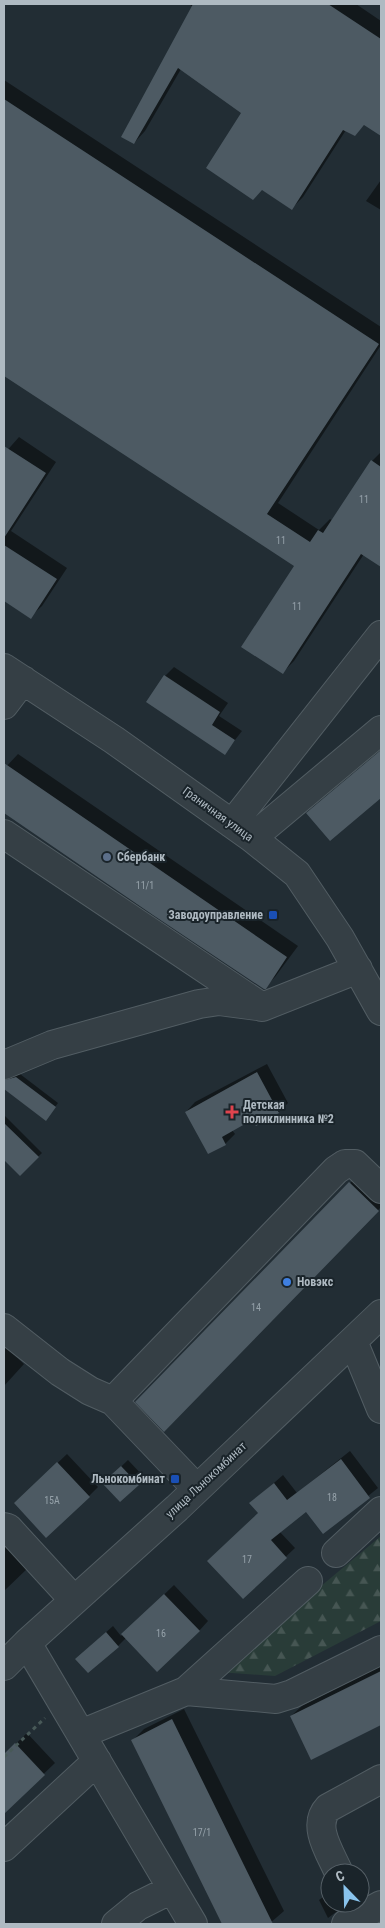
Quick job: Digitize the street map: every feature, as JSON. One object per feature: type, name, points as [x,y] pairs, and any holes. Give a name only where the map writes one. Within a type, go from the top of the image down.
[{"type":"street","points":[[242,831],[381,635]]},
{"type":"street","points":[[4,705],[13,674]]},
{"type":"street","name":"Граничная улица","points":[[13,674],[114,740],[242,831],[297,874],[340,938],[381,1011]]},
{"type":"street","points":[[242,831],[381,730]]},
{"type":"street","points":[[4,834],[262,1007]]},
{"type":"street","points":[[4,1064],[52,1045],[198,1004],[219,1001],[262,1007],[358,969]]},
{"type":"street","points":[[113,1401],[336,1170],[345,1164],[354,1164],[381,1189]]},
{"type":"street","name":"улица Льнокомбинат","points":[[4,1666],[27,1642],[197,1489],[381,1314]]},
{"type":"street","points":[[4,1328],[60,1372],[90,1391],[113,1401],[197,1489]]},
{"type":"street","points":[[353,1341],[381,1409]]},
{"type":"street","points":[[336,1553],[381,1511]]},
{"type":"street","points":[[4,1527],[8,1528],[74,1600]]},
{"type":"street","points":[[81,1734],[186,1691],[308,1580]]},
{"type":"street","points":[[27,1642],[193,1924]]},
{"type":"street","points":[[186,1691],[276,1699],[292,1694],[381,1650]]},
{"type":"street","points":[[4,1847],[97,1761]]},
{"type":"street","points":[[335,1863],[320,1827],[322,1813],[381,1779]]},
{"type":"street","points":[[116,1924],[138,1906],[172,1889]]},
{"type":"street","points":[[351,1915],[381,1905]]},
{"type":"path","points":[[4,1758],[62,1701]]},
{"type":"green space","points":[[381,1536],[381,1621],[275,1676],[218,1672]]},
{"type":"building","points":[[193,4],[328,4],[381,39],[381,136],[364,125],[355,136],[343,130],[292,210],[262,190],[253,200],[206,168],[241,113],[178,68],[134,144],[121,137]]},
{"type":"building","points":[[4,99],[379,344],[267,514],[310,542],[318,530],[323,533],[371,460],[381,467],[381,567],[361,554],[283,674],[241,647],[294,566],[4,376]]},
{"type":"building","points":[[4,446],[46,473],[4,538]]},
{"type":"building","points":[[4,545],[57,579],[31,619],[4,601]]},
{"type":"building","points":[[164,675],[220,712],[212,725],[235,740],[225,755],[146,702]]},
{"type":"building","points":[[381,750],[381,798],[330,841],[306,813]]},
{"type":"building","points":[[4,763],[287,957],[266,989],[153,915],[4,813]]},
{"type":"building","name":"Детская поликлинника №2","points":[[257,1072],[279,1113],[256,1126],[252,1120],[222,1137],[226,1145],[208,1154],[185,1112]]},
{"type":"building","points":[[16,1077],[56,1107],[46,1121],[4,1089],[5,1080]]},
{"type":"building","points":[[4,1123],[39,1157],[20,1176],[4,1160]]},
{"type":"building","points":[[349,1182],[379,1211],[164,1432],[135,1402]]},
{"type":"building","points":[[341,1459],[370,1498],[323,1534],[306,1512],[271,1540],[287,1558],[243,1599],[207,1561],[258,1513],[249,1503],[274,1483],[287,1500]]},
{"type":"building","points":[[57,1462],[90,1497],[46,1538],[14,1503]]},
{"type":"building","points":[[121,1466],[139,1485],[120,1502],[102,1483]]},
{"type":"building","points":[[164,1594],[200,1631],[157,1672],[121,1634]]},
{"type":"building","points":[[106,1632],[119,1647],[88,1673],[75,1659]]},
{"type":"building","points":[[381,1671],[381,1725],[311,1760],[290,1716]]},
{"type":"building","points":[[172,1719],[273,1924],[222,1924],[131,1740]]},
{"type":"building","points":[[15,1743],[45,1775],[4,1814],[4,1754]]},
{"type":"place","name":"Сбербанк","points":[[107,857]]},
{"type":"place","name":"Заводоуправление","points":[[273,915]]},
{"type":"place","name":"Детская поликлинника №2","points":[[232,1112]]},
{"type":"place","name":"Новэкс","points":[[287,1282]]},
{"type":"place","name":"Льнокомбинат","points":[[175,1479]]}]
